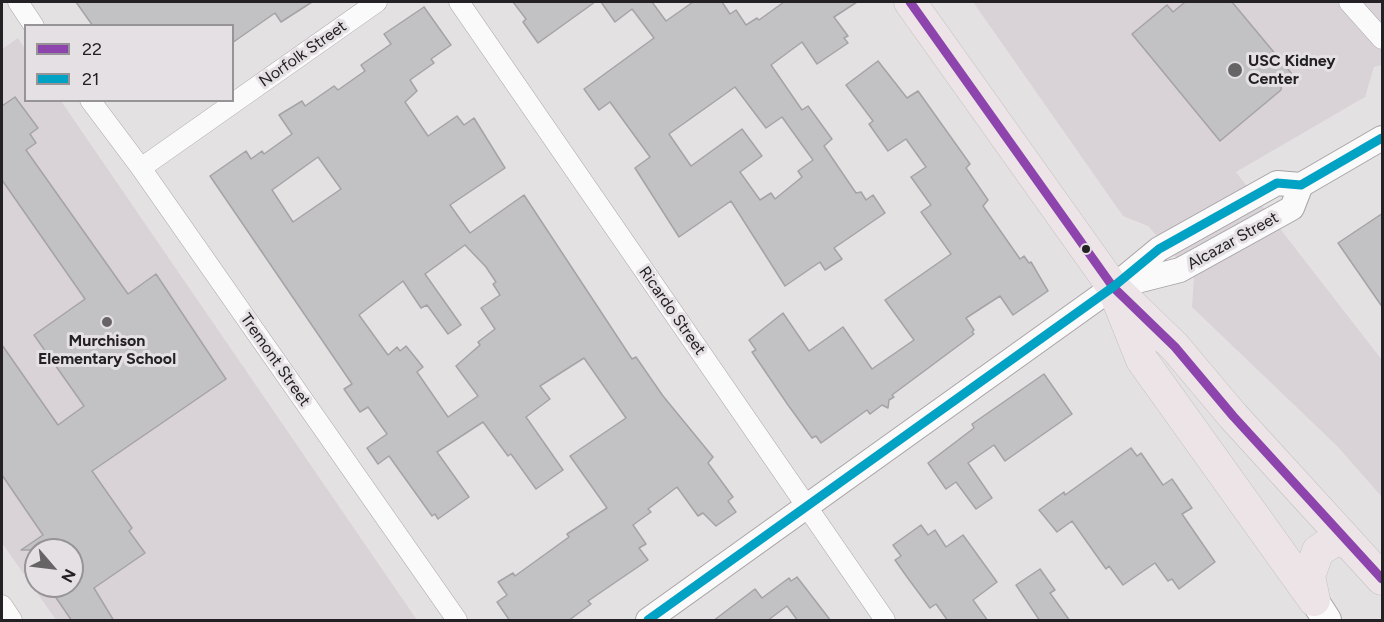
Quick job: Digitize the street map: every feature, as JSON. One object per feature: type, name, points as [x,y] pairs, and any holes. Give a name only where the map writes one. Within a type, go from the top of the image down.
[{"type":"main road","points":[[910,2],[1113,287],[1175,347],[1348,543],[1383,579]]},
{"type":"main road","points":[[1113,287],[1142,360],[1321,610]]},
{"type":"main road","points":[[1321,610],[1309,576],[1318,551],[1335,540],[1348,543]]},
{"type":"street","points":[[18,2],[33,24]]},
{"type":"street","name":"Norfolk Street","points":[[141,168],[377,2]]},
{"type":"street","name":"Ricardo Street","points":[[459,2],[885,621]]},
{"type":"street","points":[[1349,2],[1383,39]]},
{"type":"street","name":"Tremont Street","points":[[92,102],[141,168],[457,621]]},
{"type":"street","name":"Alcazar Street","points":[[648,621],[1113,287],[1180,270],[1191,265],[1292,208],[1301,185],[1383,138]]},
{"type":"street","points":[[2,605],[12,621]]},
{"type":"shaded area","points":[[973,2],[1382,2],[1382,65],[1374,67],[1365,97],[1236,172],[1382,360],[1382,497],[1337,446],[1192,307],[1194,278],[1148,226],[1123,216]]},
{"type":"shaded area","name":"Murchison Elementary School","points":[[18,38],[24,47],[24,102],[62,102],[417,620],[56,620],[41,598],[84,598],[84,538],[24,538],[24,574],[2,543],[2,49]]},
{"type":"building","points":[[76,2],[312,2],[281,22],[275,13],[234,42],[234,24],[92,24]]},
{"type":"building","points":[[513,2],[595,2],[538,43],[523,22],[526,19]]},
{"type":"building","points":[[601,2],[652,2],[666,21],[693,2],[722,2],[730,14],[736,10],[746,25],[757,18],[759,20],[784,2],[857,2],[834,17],[848,36],[844,38],[848,43],[817,64],[802,42],[771,65],[802,110],[808,106],[832,139],[824,146],[856,193],[861,192],[866,200],[873,195],[885,213],[834,248],[842,259],[825,270],[820,262],[785,286],[731,201],[679,237],[635,168],[650,157],[610,102],[599,110],[584,89],[654,38],[632,9],[615,22]],"holes":[[[735,87],[766,128],[782,117],[813,160],[798,171],[802,177],[775,199],[771,193],[760,200],[740,172],[762,156],[742,129],[691,166],[669,134]]]},
{"type":"building","name":"USC Kidney Center","points":[[1185,2],[1232,2],[1297,80],[1282,79],[1281,90],[1220,141],[1132,34],[1167,5],[1173,12]]},
{"type":"building","points":[[424,7],[451,45],[431,59],[434,63],[410,80],[417,91],[405,102],[428,136],[457,116],[464,125],[474,118],[505,168],[450,205],[470,233],[524,195],[632,359],[636,357],[663,396],[713,457],[708,463],[733,497],[728,501],[736,512],[716,526],[703,513],[698,516],[677,487],[648,509],[651,512],[633,525],[646,544],[639,548],[648,560],[588,601],[591,604],[568,621],[510,621],[497,602],[507,595],[498,582],[513,573],[515,576],[569,537],[567,534],[607,508],[570,456],[626,418],[584,358],[540,386],[550,399],[526,417],[563,470],[536,489],[511,454],[508,456],[483,422],[437,452],[469,497],[438,519],[435,514],[432,516],[389,456],[378,464],[367,448],[387,434],[368,407],[360,412],[344,389],[352,384],[210,176],[246,151],[251,159],[262,151],[264,154],[292,134],[279,115],[302,101],[305,106],[334,86],[338,90],[365,71],[361,65],[391,44],[384,34]],"holes":[[[318,157],[341,189],[293,222],[272,190]],[[465,245],[486,267],[496,282],[493,284],[500,295],[481,308],[495,329],[478,342],[480,345],[456,366],[478,396],[448,417],[417,372],[423,367],[406,346],[400,351],[397,347],[388,355],[359,315],[403,281],[421,308],[427,305],[448,334],[461,325],[425,274]]]},
{"type":"building","points":[[878,61],[907,98],[918,91],[970,164],[966,168],[988,200],[983,206],[1020,259],[1024,256],[1029,263],[1031,262],[1048,291],[1013,315],[1000,296],[966,318],[974,334],[892,395],[894,397],[889,400],[888,408],[882,405],[870,414],[867,410],[821,443],[816,436],[812,438],[788,405],[752,352],[756,350],[749,340],[783,313],[809,351],[843,327],[872,369],[914,340],[885,300],[951,254],[921,212],[931,205],[911,177],[926,167],[906,139],[888,151],[869,124],[873,121],[846,85]]},
{"type":"building","points":[[15,97],[38,128],[30,134],[36,143],[26,150],[128,294],[156,274],[226,379],[92,471],[132,528],[129,531],[145,553],[94,588],[114,621],[72,621],[56,598],[84,598],[84,538],[39,538],[43,535],[2,475],[2,345],[58,425],[84,406],[34,335],[85,299],[2,180],[2,106]]},
{"type":"building","points":[[1383,213],[1383,308],[1338,243]]},
{"type":"building","points":[[1044,374],[1072,414],[1005,461],[994,445],[968,463],[992,498],[976,509],[956,482],[946,489],[928,463],[974,428],[972,424]]},
{"type":"building","points":[[1131,448],[1137,456],[1141,453],[1163,485],[1172,479],[1192,508],[1182,514],[1215,562],[1179,589],[1172,579],[1168,581],[1155,563],[1123,585],[1109,566],[1106,569],[1072,521],[1057,532],[1039,510],[1064,492],[1065,495]]},
{"type":"building","points":[[921,525],[928,535],[935,530],[946,547],[963,535],[997,582],[973,600],[988,621],[948,621],[936,604],[930,608],[895,560],[901,556],[893,545]]},
{"type":"building","points":[[1040,569],[1055,590],[1050,593],[1070,621],[1040,621],[1016,585]]},
{"type":"building","points":[[797,577],[831,621],[798,621],[787,606],[767,621],[713,621],[755,589],[762,598],[789,578],[791,581]]},
{"type":"transit line","name":"22","points":[[910,2],[1113,287],[1175,347],[1233,416],[1382,579]]},
{"type":"transit line","name":"21","points":[[648,620],[1113,287],[1159,249],[1277,183],[1301,185],[1382,138]]},
{"type":"place","name":"USC Kidney Center","points":[[1235,70]]},
{"type":"place","name":"Murchison Elementary School","points":[[107,322]]}]
